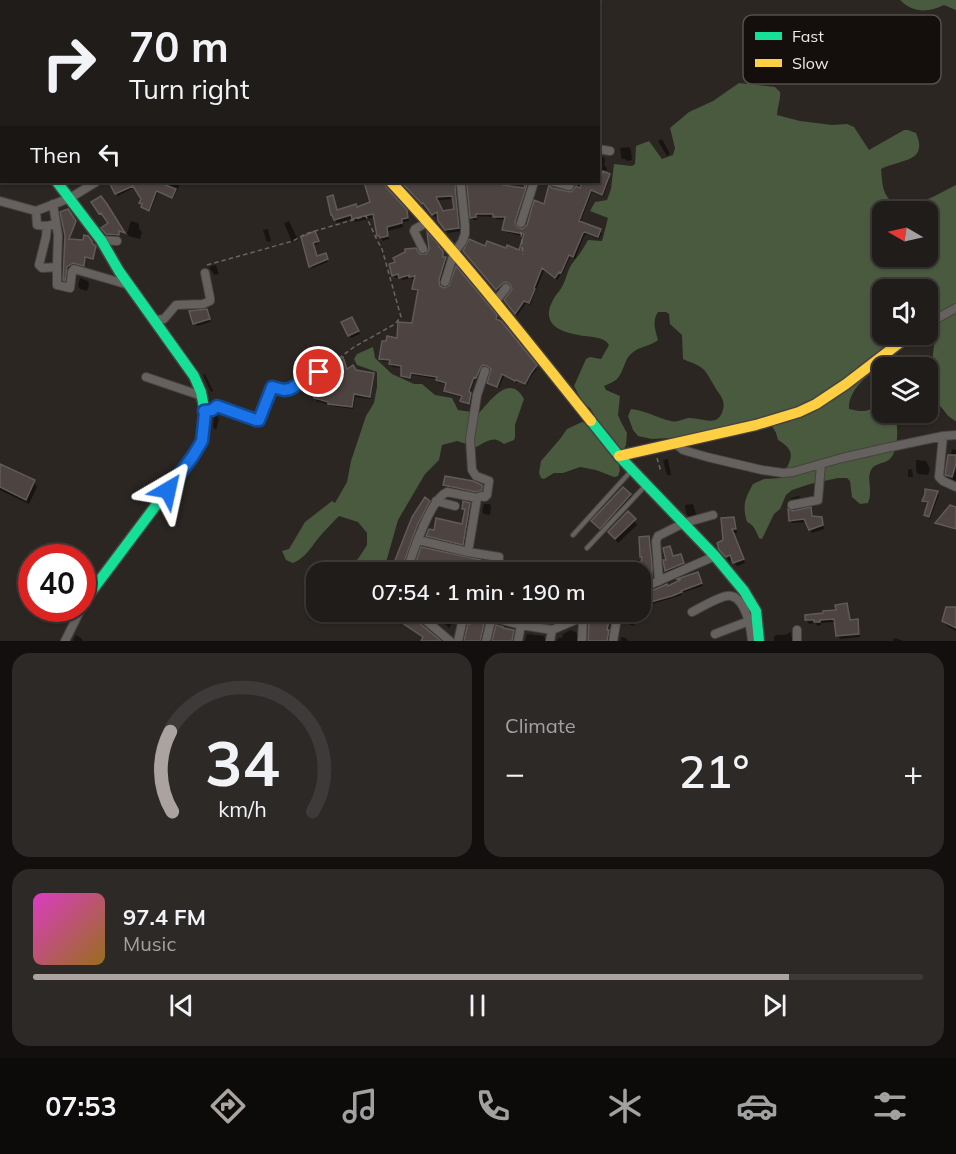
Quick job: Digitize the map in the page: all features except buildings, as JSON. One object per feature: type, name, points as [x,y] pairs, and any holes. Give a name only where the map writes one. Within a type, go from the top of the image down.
[{"type":"street","points":[[600,149],[610,151]]},
{"type":"street","points":[[58,183],[101,240],[129,285],[194,376],[202,396],[205,413],[202,438],[193,456],[96,586]]},
{"type":"street","points":[[0,201],[36,211],[70,198],[94,183]]},
{"type":"street","points":[[392,183],[495,302],[619,456],[715,556],[744,591],[758,616],[759,641]]},
{"type":"street","points":[[521,223],[534,183]]},
{"type":"street","points":[[445,282],[454,253],[465,234],[461,186]]},
{"type":"street","points":[[53,204],[58,235],[57,285],[70,288],[74,269],[129,285]]},
{"type":"street","points":[[36,211],[36,224],[47,226],[57,223]]},
{"type":"street","points":[[423,249],[414,231],[428,222]]},
{"type":"street","points":[[47,226],[39,267],[57,267]]},
{"type":"street","points":[[101,240],[117,241]]},
{"type":"street","points":[[155,320],[164,319],[176,305],[202,304],[210,301],[205,273]]},
{"type":"street","points":[[495,302],[506,288]]},
{"type":"street","points":[[938,318],[956,308]]},
{"type":"street","points":[[619,456],[756,425],[799,412],[816,404],[846,384],[897,345]]},
{"type":"street","points":[[410,562],[436,501],[443,493],[477,498],[485,496],[489,481],[476,476],[472,470],[470,439],[477,395],[485,370]]},
{"type":"street","points":[[204,411],[212,410],[217,406],[259,420],[272,387],[290,389],[319,372]]},
{"type":"street","points":[[146,377],[202,396]]},
{"type":"street","points":[[676,444],[683,450],[783,473],[842,458],[956,435]]},
{"type":"street","points":[[943,436],[939,477],[956,487]]},
{"type":"street","points":[[792,505],[818,500],[821,464]]},
{"type":"street","points":[[468,552],[477,498]]},
{"type":"street","points":[[436,501],[455,506]]},
{"type":"street","points":[[659,580],[658,536],[684,524],[713,515]]},
{"type":"street","points":[[418,540],[499,557],[499,562]]},
{"type":"street","points":[[651,584],[715,556]]},
{"type":"street","points":[[692,612],[730,595],[744,609],[749,621],[752,641]]},
{"type":"street","points":[[716,634],[749,621]]},
{"type":"street","points":[[428,622],[450,641]]},
{"type":"street","points":[[458,641],[462,622]]},
{"type":"street","points":[[486,641],[491,622]]},
{"type":"street","points":[[512,622],[552,630],[573,622]]},
{"type":"street","points":[[582,641],[583,622]]},
{"type":"street","points":[[613,641],[616,622]]},
{"type":"street","points":[[518,641],[521,624]]},
{"type":"street","points":[[550,641],[552,630]]},
{"type":"street","points":[[797,630],[797,641]]},
{"type":"lane","points":[[573,535],[632,470]]},
{"type":"lane","points":[[587,548],[647,485]]},
{"type":"path","points":[[205,273],[205,265],[293,241],[305,234],[366,216],[382,249],[401,317],[395,324],[354,347],[319,372]]},
{"type":"path","points":[[521,223],[524,255]]},
{"type":"path","points":[[654,448],[661,472]]},
{"type":"green space","points":[[900,0],[956,0],[956,10],[944,5],[926,10],[915,9]]},
{"type":"green space","points":[[739,83],[775,87],[780,92],[777,115],[800,121],[832,125],[847,124],[854,127],[869,150],[904,130],[916,133],[919,150],[916,155],[881,169],[885,194],[892,201],[872,201],[872,267],[938,267],[938,201],[923,201],[956,185],[956,421],[938,404],[938,357],[933,357],[934,345],[938,345],[938,279],[872,279],[872,345],[889,345],[882,357],[872,357],[872,372],[854,391],[849,409],[859,411],[872,408],[872,423],[897,423],[897,432],[896,446],[891,457],[871,470],[868,503],[860,504],[852,497],[850,481],[847,478],[810,484],[792,490],[774,514],[762,539],[747,522],[746,498],[753,484],[764,479],[781,478],[791,457],[789,449],[778,440],[767,417],[702,436],[652,439],[638,436],[628,416],[631,409],[676,422],[688,418],[709,421],[718,419],[724,405],[705,371],[683,359],[682,335],[670,324],[669,314],[666,312],[658,312],[655,319],[658,340],[632,353],[617,379],[604,386],[606,390],[620,396],[618,415],[627,433],[626,445],[618,462],[620,470],[618,476],[614,477],[580,467],[541,478],[539,473],[541,461],[567,429],[582,422],[586,423],[594,414],[583,403],[574,386],[586,359],[590,357],[601,359],[609,345],[598,338],[576,335],[555,327],[549,316],[549,309],[571,266],[588,240],[602,241],[608,218],[590,211],[595,202],[607,200],[611,189],[614,164],[632,166],[635,164],[636,146],[649,141],[662,159],[673,155],[675,148],[670,128],[689,112],[713,101]]},
{"type":"green space","points":[[373,347],[375,358],[392,374],[414,384],[422,384],[435,395],[452,398],[458,410],[479,413],[501,391],[513,388],[524,399],[515,425],[515,437],[514,440],[504,444],[497,440],[490,440],[476,447],[457,441],[442,445],[439,460],[425,474],[398,520],[386,562],[353,562],[358,559],[367,545],[367,533],[358,522],[339,516],[306,554],[293,563],[286,560],[282,551],[289,549],[305,522],[332,501],[335,503],[347,482],[351,461],[366,416],[374,403],[377,372],[357,365],[354,359],[357,354]]},
{"type":"traffic: fast","points":[[58,183],[101,240],[119,271],[194,376],[201,392],[205,413],[202,441],[193,456],[96,585]]},
{"type":"traffic: fast","points":[[591,421],[619,456],[715,556],[744,591],[756,611],[759,641]]},
{"type":"traffic: slow","points":[[392,183],[468,270],[591,421]]},
{"type":"traffic: slow","points":[[619,456],[756,425],[799,412],[816,404],[846,384],[897,345]]},
{"type":"route","points":[[168,490],[202,441],[204,411],[212,410],[217,406],[259,420],[272,387],[290,389],[319,372]]}]
